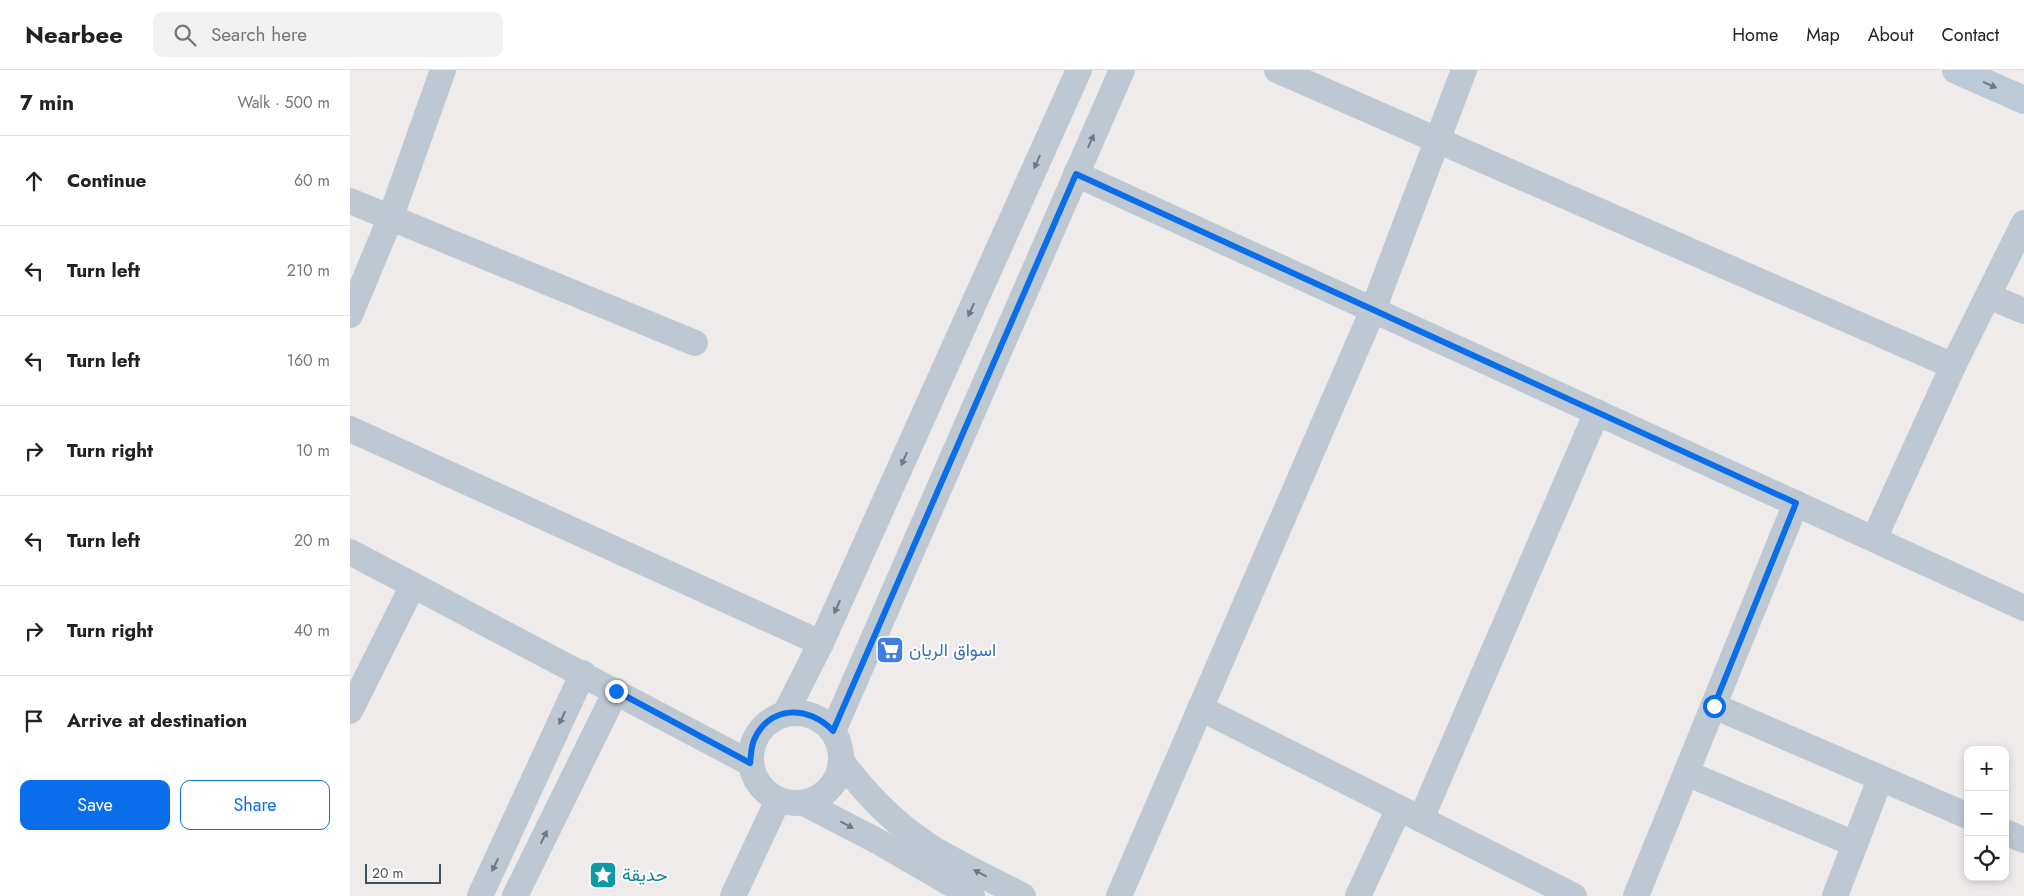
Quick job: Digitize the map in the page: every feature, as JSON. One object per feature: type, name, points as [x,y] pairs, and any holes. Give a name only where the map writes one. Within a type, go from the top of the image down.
[{"type":"main road","points":[[1956,70],[2024,100]]},
{"type":"street","points":[[350,316],[390,218],[443,70]]},
{"type":"street","points":[[786,712],[821,643],[1079,70]]},
{"type":"street","points":[[833,731],[1122,70]]},
{"type":"street","points":[[1277,70],[1953,366]]},
{"type":"street","points":[[1119,896],[1374,310],[1464,70]]},
{"type":"street","points":[[1076,174],[2024,608]]},
{"type":"street","points":[[350,201],[695,343]]},
{"type":"street","points":[[1874,539],[1953,366],[2024,223]]},
{"type":"street","points":[[1988,296],[2024,311]]},
{"type":"street","points":[[1358,896],[1410,813],[1597,412]]},
{"type":"street","points":[[350,429],[821,643]]},
{"type":"street","points":[[1636,896],[1796,503]]},
{"type":"street","points":[[350,552],[583,673],[750,763]]},
{"type":"street","points":[[350,711],[413,585]]},
{"type":"street","points":[[480,896],[583,673]]},
{"type":"street","points":[[515,896],[616,691]]},
{"type":"street","points":[[1714,706],[1964,814]]},
{"type":"street","points":[[1200,708],[1574,896]]},
{"type":"street","points":[[786,712],[809,714],[818,718],[833,731],[838,740],[842,762],[839,773],[828,791],[804,803],[790,803],[778,800],[759,785],[750,763],[754,740],[768,722],[786,712]]},
{"type":"street","points":[[842,762],[874,801],[914,835],[937,850],[1023,896]]},
{"type":"street","points":[[1686,773],[1855,844]]},
{"type":"street","points":[[1836,896],[1880,779]]},
{"type":"street","points":[[733,896],[778,800]]},
{"type":"street","points":[[804,803],[879,842],[958,892]]},
{"type":"street","points":[[2009,834],[2024,840]]},
{"type":"place","name":"اسواق الريان","points":[[890,650]]},
{"type":"place","name":"حديقة","points":[[603,875]]},
{"type":"route","points":[[616,691],[750,763],[754,740],[760,730],[768,722],[786,712],[809,714],[818,718],[833,731],[1076,174],[1796,503],[1714,706]]}]
